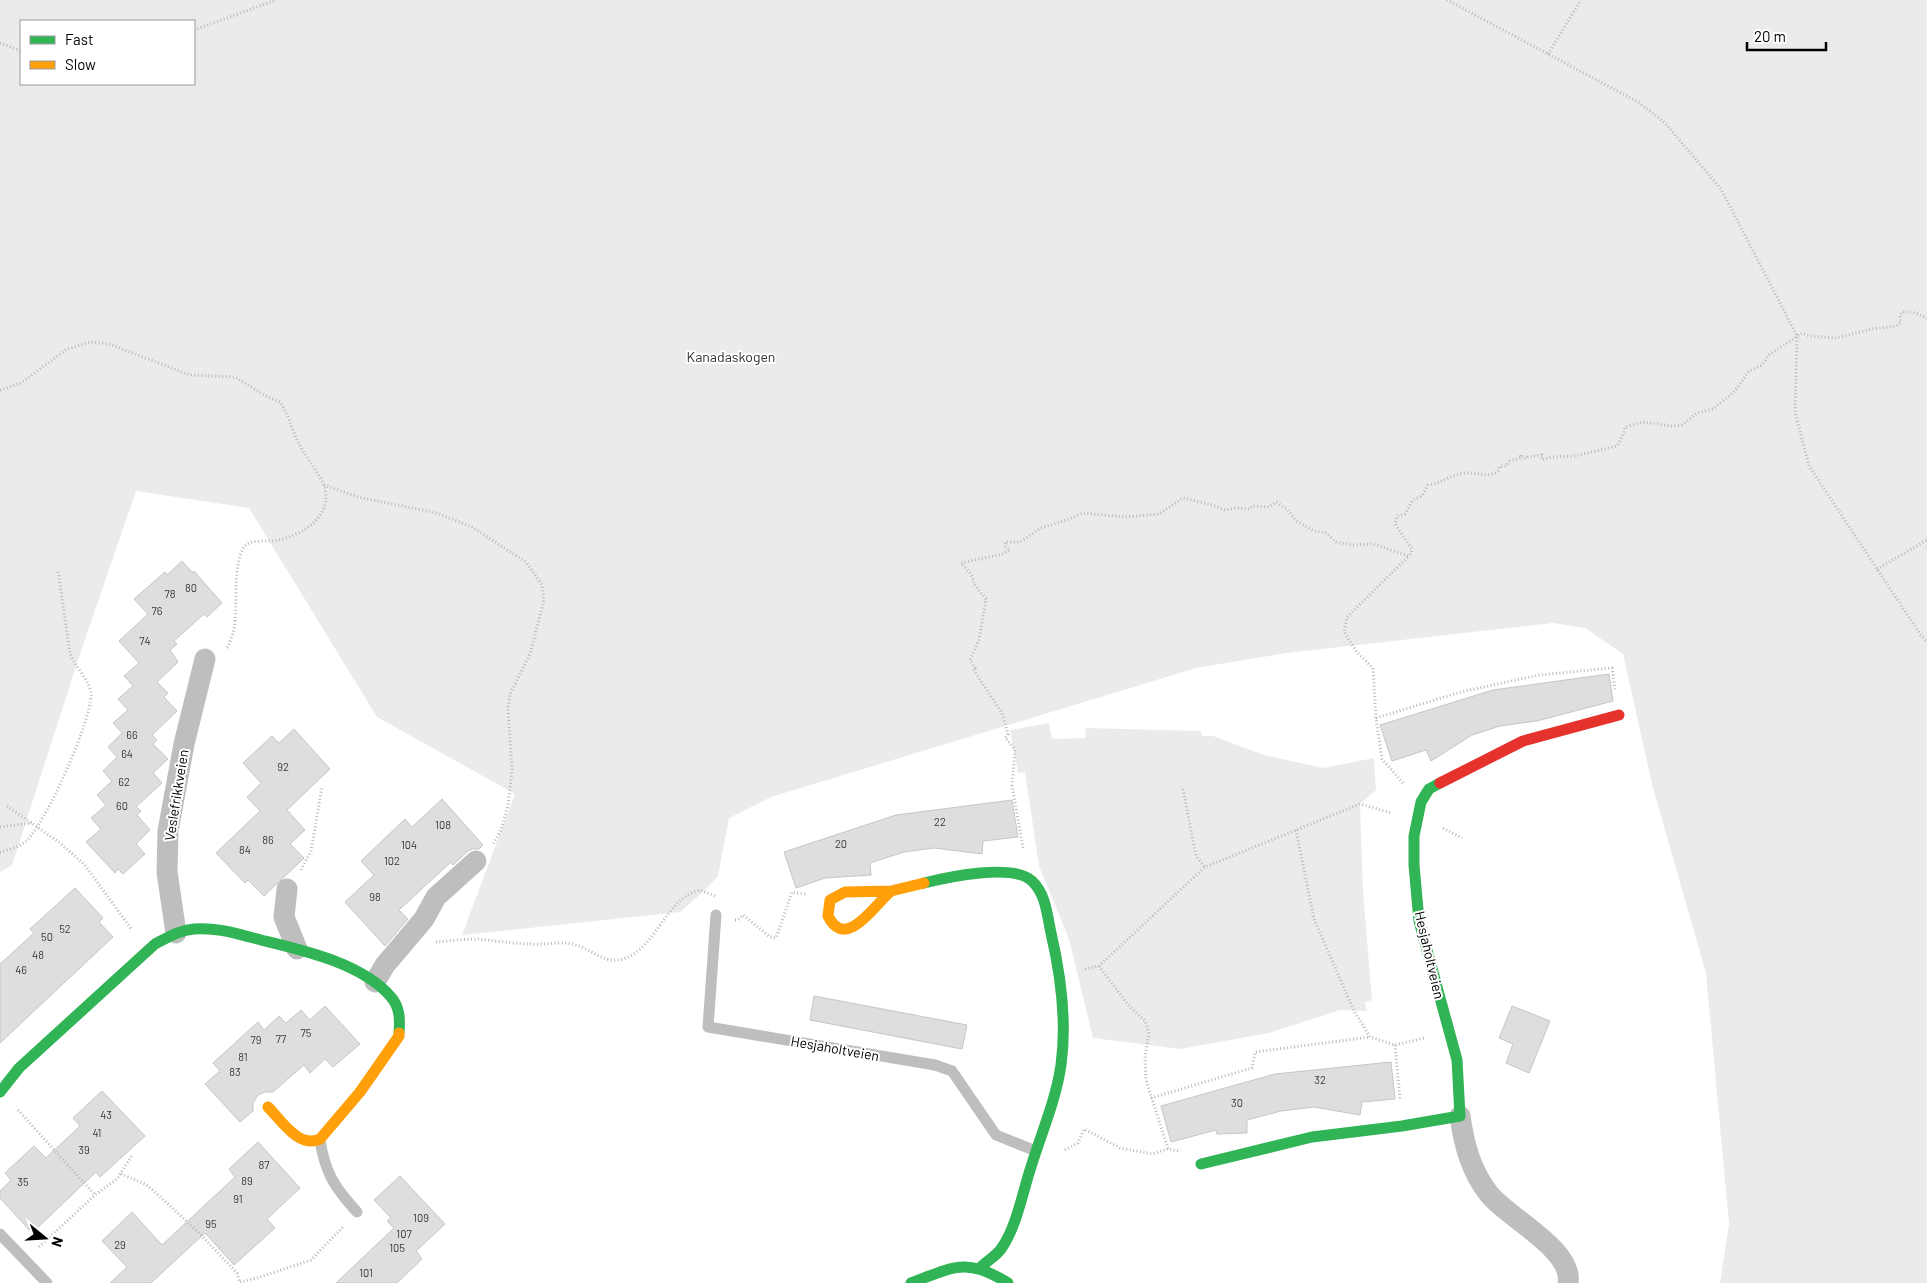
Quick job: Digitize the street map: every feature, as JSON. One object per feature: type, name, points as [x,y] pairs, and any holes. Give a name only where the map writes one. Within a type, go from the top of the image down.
[{"type":"street","name":"Veslefrikkveien","points":[[176,933],[168,872],[168,831],[184,744],[205,659]]},
{"type":"street","name":"Hesjaholtveien","points":[[1568,1283],[1569,1277],[1563,1259],[1538,1235],[1513,1217],[1490,1195],[1476,1176],[1465,1149],[1460,1116],[1457,1060],[1420,921],[1414,865],[1414,836],[1421,802],[1429,789],[1523,742],[1619,715]]},
{"type":"street","points":[[375,982],[386,965],[424,919],[436,898],[476,861]]},
{"type":"street","points":[[891,890],[859,925],[852,929],[840,929],[829,921],[826,914],[830,900],[839,893],[891,890],[940,879],[989,873],[1010,872],[1023,875],[1032,881],[1044,899],[1060,973],[1063,1036],[1061,1066],[1054,1095],[1011,1229],[1000,1250],[981,1266]]},
{"type":"street","points":[[287,889],[284,917],[297,949]]},
{"type":"street","points":[[1,1091],[19,1068],[155,944],[176,933],[192,929],[218,929],[297,949],[345,966],[375,982],[392,998],[398,1009],[400,1022],[398,1036],[360,1092],[320,1139],[311,1143],[296,1136],[268,1107]]},
{"type":"street","points":[[1200,1164],[1312,1137],[1402,1126],[1460,1116]]},
{"type":"street","points":[[911,1283],[954,1267],[967,1265],[981,1266],[1008,1283]]},
{"type":"lane","name":"Hesjaholtveien","points":[[716,915],[708,1027],[935,1066],[952,1071],[996,1135],[1036,1151]]},
{"type":"lane","points":[[320,1139],[323,1161],[330,1178],[337,1190],[357,1212]]},
{"type":"lane","points":[[0,1234],[47,1283]]},
{"type":"path","points":[[195,30],[276,0]]},
{"type":"path","points":[[1447,0],[1638,102],[1666,123],[1721,189],[1797,336],[1795,412],[1809,466],[1927,642]]},
{"type":"path","points":[[1548,54],[1581,0]]},
{"type":"path","points":[[0,43],[20,51]]},
{"type":"path","points":[[1404,784],[1382,759],[1376,718],[1373,668],[1357,652],[1344,632],[1347,617],[1411,554],[1412,550],[1395,524],[1395,520],[1397,516],[1405,514],[1413,500],[1422,496],[1428,485],[1437,484],[1448,476],[1464,473],[1489,476],[1498,472],[1500,466],[1506,466],[1510,461],[1521,458],[1520,455],[1526,460],[1528,457],[1542,455],[1542,460],[1551,457],[1575,456],[1617,446],[1624,434],[1625,427],[1644,422],[1672,426],[1682,425],[1697,413],[1713,409],[1735,391],[1749,371],[1762,365],[1770,355],[1802,333],[1810,336],[1843,338],[1872,329],[1896,326],[1901,322],[1900,315],[1902,312],[1913,312],[1927,318]]},
{"type":"path","points":[[0,390],[21,383],[67,349],[91,342],[110,344],[190,376],[235,377],[266,396],[278,399],[284,408],[298,442],[323,484],[326,499],[323,511],[312,526],[300,534],[277,541],[250,542],[245,546],[239,564],[236,582],[234,628],[228,647],[205,659]]},
{"type":"path","points":[[323,484],[358,497],[437,513],[472,527],[526,562],[542,585],[544,600],[530,654],[510,694],[508,710],[512,769],[508,806],[501,830],[493,844],[476,861]]},
{"type":"path","points":[[1032,881],[1019,836],[1012,785],[1015,750],[1005,738],[1008,734],[1002,713],[973,668],[975,668],[970,660],[979,640],[986,599],[973,583],[974,581],[970,573],[961,563],[1003,554],[1010,550],[1005,546],[1005,542],[1020,542],[1041,528],[1084,513],[1124,517],[1159,514],[1178,500],[1186,498],[1225,510],[1236,508],[1250,510],[1252,506],[1268,507],[1276,502],[1288,510],[1295,520],[1314,531],[1326,533],[1336,542],[1352,545],[1373,544],[1408,556]]},
{"type":"path","points":[[1877,569],[1927,540]]},
{"type":"path","points":[[0,852],[14,848],[24,842],[36,827],[77,746],[84,727],[91,693],[90,688],[73,662],[70,653],[58,571]]},
{"type":"path","points":[[1376,718],[1461,692],[1529,677],[1612,668],[1619,715]]},
{"type":"path","points":[[287,889],[311,852],[322,787]]},
{"type":"path","points":[[1183,789],[1196,856],[1205,867]]},
{"type":"path","points":[[1060,973],[1099,966],[1205,867],[1360,804],[1416,820]]},
{"type":"path","points":[[7,806],[60,843],[84,864],[129,927],[149,949]]},
{"type":"path","points":[[0,827],[32,823]]},
{"type":"path","points":[[1296,830],[1314,919],[1354,1011],[1370,1037]]},
{"type":"path","points":[[1448,830],[1462,838]]},
{"type":"path","points":[[405,942],[475,939],[542,944],[576,944],[598,957],[608,960],[625,958],[641,948],[683,897],[693,892],[700,890],[714,895],[716,915]]},
{"type":"path","points":[[738,920],[743,915],[770,937],[776,938],[783,917]]},
{"type":"path","points":[[1099,966],[1129,1006],[1145,1021],[1149,1034],[1145,1056],[1146,1080],[1168,1150]]},
{"type":"path","points":[[1151,1098],[1252,1068],[1255,1052],[1370,1037],[1395,1045],[1449,1031]]},
{"type":"path","points":[[1395,1045],[1402,1126]]},
{"type":"path","points":[[1,1091],[95,1195]]},
{"type":"path","points":[[1061,1152],[1078,1143],[1084,1129],[1120,1148],[1152,1154],[1168,1150],[1197,1154],[1200,1164]]},
{"type":"path","points":[[45,1242],[95,1195],[110,1185],[121,1174],[133,1154]]},
{"type":"path","points":[[121,1174],[145,1184],[154,1191],[200,1234],[237,1273],[240,1282],[311,1260],[357,1212]]},
{"type":"green space","name":"Kanadaskogen","points":[[0,0],[1927,0],[1927,1283],[1720,1283],[1729,1224],[1706,973],[1653,788],[1623,654],[1585,628],[1553,623],[1287,653],[1196,668],[771,797],[729,818],[718,876],[680,912],[462,935],[515,794],[377,717],[249,508],[136,491],[81,651],[12,865],[0,872]]},
{"type":"green space","points":[[1049,723],[1052,739],[1085,738],[1086,728],[1201,731],[1202,736],[1213,736],[1264,755],[1323,768],[1374,758],[1376,790],[1360,804],[1363,892],[1372,1000],[1365,1002],[1367,1011],[1340,1010],[1269,1033],[1180,1049],[1093,1038],[1069,939],[1039,866],[1025,772],[1018,773],[1010,730]]},
{"type":"building","points":[[182,561],[193,573],[194,571],[222,603],[207,617],[204,614],[174,641],[177,644],[170,650],[178,662],[157,682],[168,693],[164,697],[177,711],[152,735],[157,740],[153,744],[168,759],[153,773],[162,783],[136,807],[141,811],[137,815],[150,830],[136,844],[145,854],[123,874],[118,869],[115,873],[86,842],[101,829],[91,818],[106,805],[97,795],[112,781],[103,771],[117,757],[108,747],[122,733],[113,723],[128,710],[118,699],[133,686],[124,676],[139,663],[119,641],[148,614],[134,599],[165,572],[167,575]]},
{"type":"building","points":[[1609,674],[1613,701],[1537,721],[1500,726],[1472,735],[1431,761],[1426,750],[1392,761],[1380,725],[1493,690]]},
{"type":"building","points":[[294,729],[330,769],[287,810],[305,830],[290,844],[304,858],[264,896],[248,880],[245,883],[216,853],[260,811],[247,797],[261,783],[243,763],[272,736],[279,743]]},
{"type":"building","points":[[442,799],[483,845],[479,849],[468,851],[453,865],[451,862],[399,910],[408,919],[385,946],[345,902],[374,875],[361,861],[405,819],[412,827]]},
{"type":"building","points":[[1012,800],[1018,837],[983,841],[982,854],[934,848],[904,852],[870,863],[871,875],[825,878],[796,888],[784,852],[896,815]]},
{"type":"building","points":[[75,888],[103,918],[99,922],[113,937],[0,1043],[0,964],[34,933],[30,929]]},
{"type":"building","points":[[814,996],[967,1025],[962,1049],[810,1020]]},
{"type":"building","points":[[325,1006],[360,1044],[333,1067],[325,1059],[310,1073],[304,1065],[273,1092],[265,1092],[258,1095],[253,1103],[253,1111],[240,1122],[205,1084],[220,1071],[213,1063],[258,1022],[264,1030],[279,1016],[286,1023],[301,1010],[310,1020]]},
{"type":"building","points":[[1512,1006],[1550,1021],[1529,1073],[1506,1063],[1513,1044],[1499,1038]]},
{"type":"building","points":[[1391,1062],[1395,1099],[1362,1102],[1360,1115],[1314,1107],[1281,1111],[1247,1120],[1247,1133],[1217,1134],[1216,1130],[1171,1142],[1161,1106],[1275,1074]]},
{"type":"building","points":[[102,1091],[145,1136],[100,1177],[96,1172],[32,1233],[0,1198],[0,1191],[11,1180],[5,1173],[34,1146],[46,1158],[80,1126],[73,1118]]},
{"type":"building","points":[[258,1142],[300,1188],[267,1219],[275,1228],[234,1265],[205,1233],[151,1283],[110,1283],[127,1267],[102,1241],[132,1212],[162,1245],[235,1177],[229,1169]]},
{"type":"building","points":[[400,1176],[445,1224],[416,1251],[422,1259],[397,1283],[336,1283],[394,1228],[387,1221],[391,1218],[374,1200]]},
{"type":"traffic: fast","points":[[1201,1164],[1312,1137],[1402,1126],[1460,1116],[1457,1060],[1419,921],[1414,865],[1414,836],[1421,802],[1429,789],[1440,783]]},
{"type":"traffic: fast","points":[[924,883],[964,875],[996,872],[1023,876],[1032,881],[1037,886],[1045,905],[1060,982],[1063,1048],[1056,1091],[1019,1210],[1007,1240],[999,1252],[981,1267]]},
{"type":"traffic: fast","points":[[0,1092],[19,1068],[155,944],[189,930],[211,929],[236,933],[313,953],[348,967],[379,985],[391,997],[398,1009],[399,1033]]},
{"type":"traffic: fast","points":[[911,1283],[949,1269],[960,1267],[981,1270],[1008,1283]]},
{"type":"traffic: slow","points":[[891,891],[869,914],[852,927],[843,929],[835,926],[828,916],[830,900],[845,892],[891,891],[924,883]]},
{"type":"traffic: slow","points":[[268,1107],[298,1137],[312,1141],[320,1139],[360,1092],[399,1036],[399,1033]]},
{"type":"traffic: jam","points":[[1440,783],[1523,741],[1619,715]]}]
